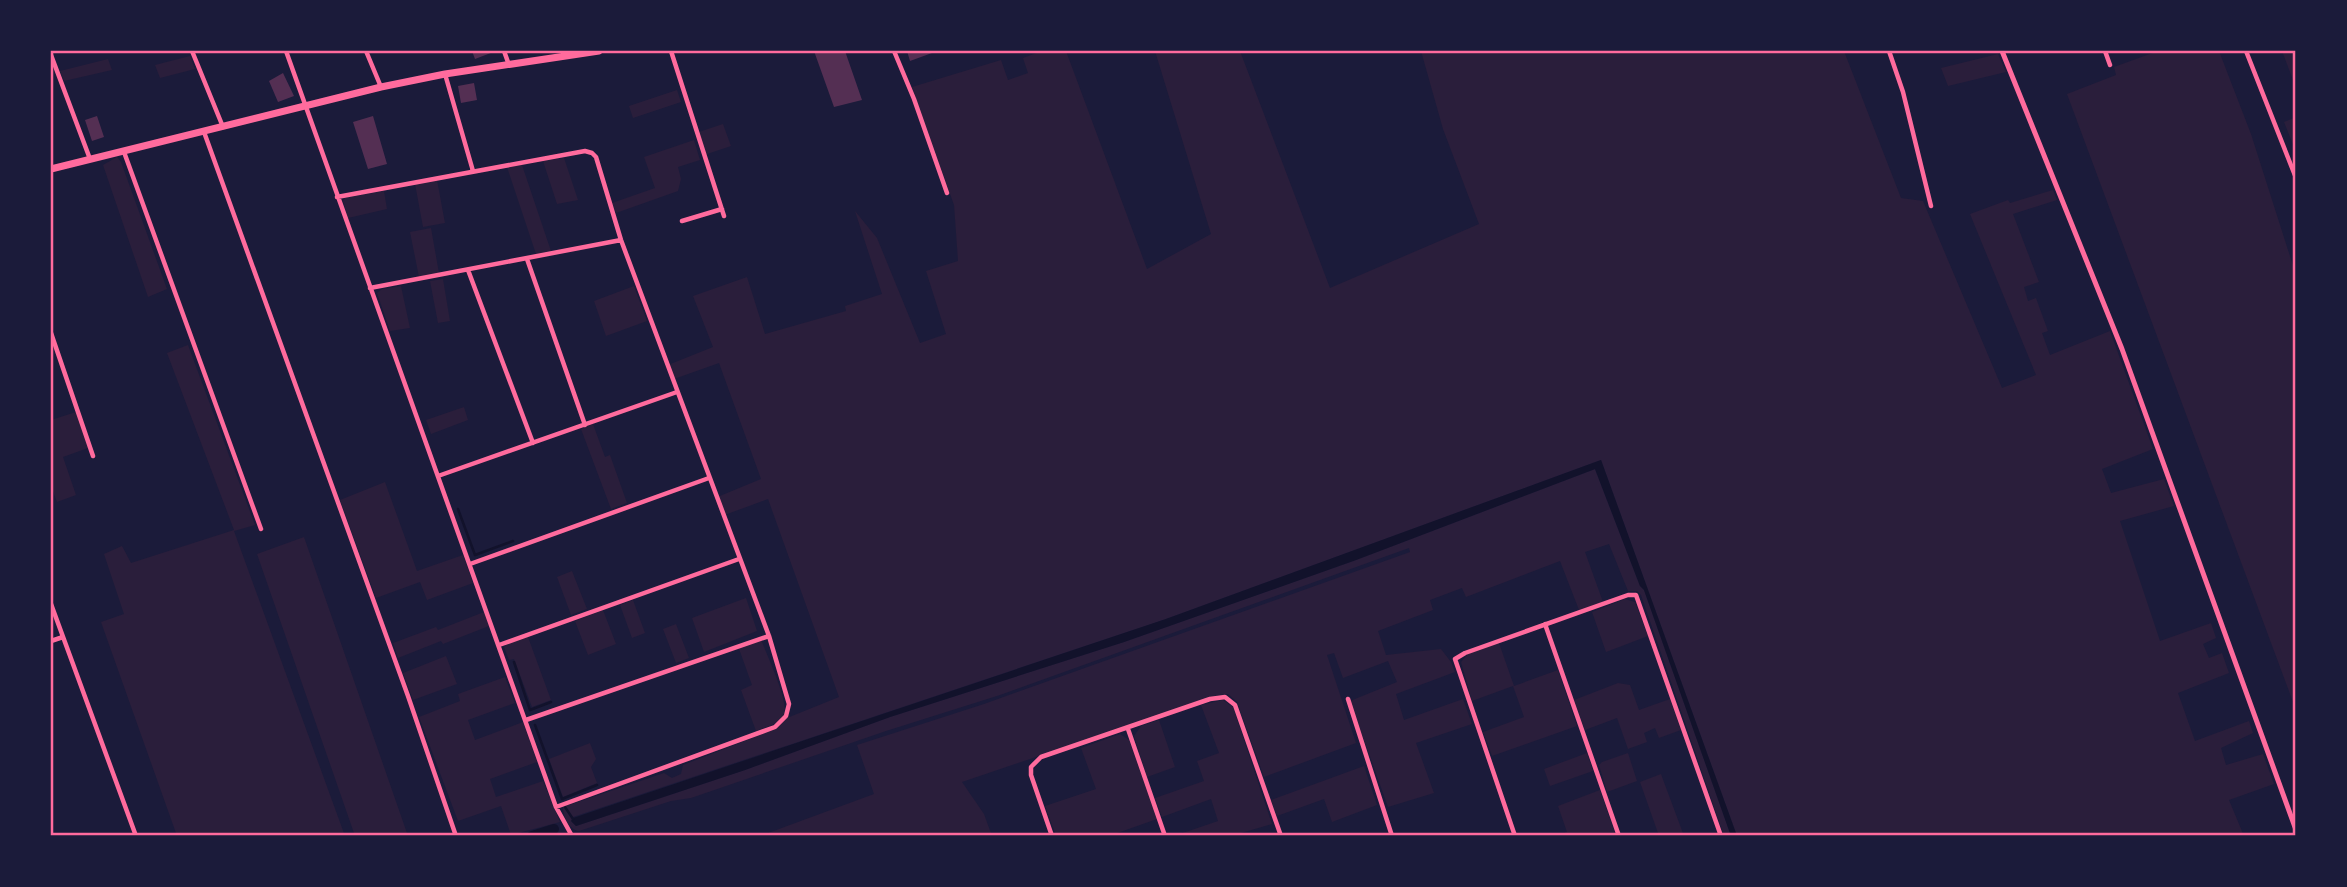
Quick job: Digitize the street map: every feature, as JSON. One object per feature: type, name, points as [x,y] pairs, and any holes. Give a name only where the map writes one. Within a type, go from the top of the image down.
[{"type":"main road","points":[[51,169],[381,87],[445,74],[599,51]]},
{"type":"street","points":[[192,51],[223,127]]},
{"type":"street","points":[[286,51],[556,807],[572,836]]},
{"type":"street","points":[[366,51],[381,87]]},
{"type":"street","points":[[504,51],[509,66]]},
{"type":"street","points":[[671,51],[724,216]]},
{"type":"street","points":[[894,51],[947,193]]},
{"type":"street","points":[[1889,51],[1903,92],[1931,206]]},
{"type":"street","points":[[2002,51],[2126,361],[2296,830]]},
{"type":"street","points":[[2105,51],[2110,65]]},
{"type":"street","points":[[2246,51],[2296,178]]},
{"type":"street","points":[[51,55],[90,159]]},
{"type":"street","points":[[445,74],[473,171]]},
{"type":"street","points":[[204,131],[456,836]]},
{"type":"street","points":[[337,197],[585,151],[596,157],[621,240],[769,636],[789,704],[786,716],[775,727],[556,807]]},
{"type":"street","points":[[124,152],[261,529]]},
{"type":"street","points":[[682,221],[722,209]]},
{"type":"street","points":[[370,288],[621,240]]},
{"type":"street","points":[[527,259],[585,425]]},
{"type":"street","points":[[468,270],[533,443]]},
{"type":"street","points":[[51,333],[93,456]]},
{"type":"street","points":[[438,476],[677,392]]},
{"type":"street","points":[[470,564],[709,478]]},
{"type":"street","points":[[499,645],[739,559]]},
{"type":"street","points":[[1515,836],[1455,659],[1545,624],[1628,595],[1636,595],[1721,836]]},
{"type":"street","points":[[51,604],[136,836]]},
{"type":"street","points":[[1545,624],[1619,836]]},
{"type":"street","points":[[526,720],[769,636]]},
{"type":"street","points":[[51,641],[63,637]]},
{"type":"street","points":[[1052,836],[1031,775],[1031,766],[1041,757],[1210,699],[1225,697],[1235,705],[1281,836]]},
{"type":"street","points":[[1348,699],[1392,836]]},
{"type":"street","points":[[1128,729],[1165,836]]},
{"type":"shaded area","points":[[1042,51],[1066,51],[1147,269],[1211,234],[1155,51],[1240,51],[1330,288],[1479,224],[1443,129],[1421,51],[1844,51],[1901,198],[1923,201],[2002,388],[2036,375],[1970,214],[2008,200],[2010,203],[2053,190],[2057,200],[2013,214],[2039,282],[2024,287],[2028,301],[2036,298],[2048,331],[2042,333],[2050,355],[2110,331],[2153,449],[2102,469],[2111,493],[2164,479],[2174,506],[2120,521],[2160,641],[2211,623],[2216,638],[2203,644],[2209,658],[2222,653],[2229,673],[2178,693],[2195,741],[2249,721],[2253,733],[2221,748],[2226,765],[2263,754],[2274,784],[2229,800],[2244,836],[1737,836],[1601,460],[1166,619],[573,817],[571,821],[576,826],[745,770],[890,717],[1124,642],[1356,560],[1595,469],[1640,586],[1644,590],[1731,836],[1724,836],[1641,595],[1637,591],[1628,591],[1609,544],[1585,552],[1603,602],[1579,610],[1560,561],[1466,597],[1462,588],[1430,600],[1433,610],[1378,631],[1386,655],[1441,649],[1455,672],[1396,694],[1404,720],[1463,699],[1472,724],[1416,743],[1434,793],[1388,807],[1350,701],[1397,682],[1388,661],[1343,678],[1334,653],[1327,655],[1356,743],[1264,777],[1237,702],[1228,694],[1218,695],[962,782],[984,814],[992,836],[760,836],[874,794],[857,745],[984,704],[1410,552],[1409,548],[1000,695],[691,798],[671,801],[579,831],[575,830],[565,818],[563,807],[664,773],[672,778],[681,774],[683,765],[773,730],[787,718],[839,697],[768,499],[722,516],[715,498],[761,479],[719,363],[674,379],[668,365],[713,347],[693,296],[747,277],[765,334],[846,311],[845,306],[882,294],[855,211],[877,238],[920,343],[946,334],[926,271],[958,261],[954,205],[912,87],[1001,60],[1008,80],[1028,73],[1023,58]]},
{"type":"shaded area","points":[[2158,51],[2219,51],[2251,134],[2296,275],[2296,710],[2067,94],[2116,75],[2114,67]]},
{"type":"shaded area","points":[[2282,51],[2296,51],[2296,88]]},
{"type":"shaded area","points":[[1998,54],[2006,72],[1948,86],[1941,68]]},
{"type":"shaded area","points":[[190,56],[195,69],[160,78],[155,65]]},
{"type":"shaded area","points":[[108,59],[112,70],[64,81],[60,71]]},
{"type":"shaded area","points":[[677,90],[681,102],[633,118],[629,106]]},
{"type":"shaded area","points":[[2296,117],[2296,152],[2284,122]]},
{"type":"shaded area","points":[[723,124],[731,146],[704,155],[696,133]]},
{"type":"shaded area","points":[[694,140],[700,160],[678,167],[681,179],[678,191],[616,213],[612,203],[655,188],[644,157]]},
{"type":"shaded area","points":[[117,157],[167,289],[148,297],[103,165]]},
{"type":"shaded area","points":[[564,158],[578,200],[557,204],[543,161]]},
{"type":"shaded area","points":[[522,165],[551,251],[536,254],[507,167]]},
{"type":"shaded area","points":[[437,180],[445,223],[423,227],[415,184]]},
{"type":"shaded area","points":[[384,191],[387,209],[348,218],[343,201],[345,198]]},
{"type":"shaded area","points":[[431,228],[439,273],[419,277],[410,232]]},
{"type":"shaded area","points":[[443,279],[450,321],[438,323],[430,281]]},
{"type":"shaded area","points":[[401,286],[410,328],[390,331],[377,293],[382,289]]},
{"type":"shaded area","points":[[634,286],[647,321],[606,336],[594,301]]},
{"type":"shaded area","points":[[188,345],[255,525],[234,531],[345,836],[177,836],[101,622],[124,614],[104,554],[122,546],[131,563],[234,530],[167,353]]},
{"type":"shaded area","points":[[464,407],[468,420],[431,434],[426,420]]},
{"type":"shaded area","points":[[76,412],[88,448],[63,457],[76,495],[57,502],[51,486],[51,420]]},
{"type":"shaded area","points":[[593,424],[605,457],[610,455],[627,503],[611,509],[581,429]]},
{"type":"shaded area","points":[[1601,460],[1737,836],[1731,836],[1644,590],[1640,586],[1595,469],[1356,560],[1124,642],[890,717],[745,770],[576,826],[571,821],[573,818],[1166,619]]},
{"type":"shaded area","points":[[385,482],[417,571],[463,555],[473,583],[427,600],[420,582],[376,598],[340,500]]},
{"type":"shaded area","points":[[304,537],[408,836],[355,836],[257,554]]},
{"type":"shaded area","points":[[572,571],[587,609],[571,615],[557,577]]},
{"type":"shaded area","points":[[746,598],[757,631],[704,652],[692,618]]},
{"type":"shaded area","points":[[1625,599],[1635,602],[1648,636],[1606,652],[1592,612]]},
{"type":"shaded area","points":[[633,600],[645,633],[632,638],[620,605]]},
{"type":"shaded area","points":[[603,610],[616,644],[588,655],[575,621]]},
{"type":"shaded area","points":[[484,612],[489,626],[398,658],[393,643],[436,627],[438,630]]},
{"type":"shaded area","points":[[676,624],[689,658],[676,663],[663,629]]},
{"type":"shaded area","points":[[528,637],[551,700],[532,707],[514,659],[509,660],[504,647],[508,643]]},
{"type":"shaded area","points":[[761,639],[785,708],[780,720],[756,731],[741,690],[752,685],[738,646]]},
{"type":"shaded area","points":[[1499,643],[1514,686],[1558,670],[1577,726],[1492,756],[1483,732],[1524,717],[1513,686],[1472,701],[1461,662],[1468,654]]},
{"type":"shaded area","points":[[446,656],[457,684],[413,700],[403,673]]},
{"type":"shaded area","points":[[505,677],[515,703],[468,720],[475,740],[523,722],[537,762],[490,779],[496,797],[543,781],[560,822],[511,835],[501,806],[458,821],[419,717],[460,701],[458,694]]},
{"type":"shaded area","points":[[1618,683],[1630,685],[1639,710],[1670,699],[1681,730],[1659,738],[1655,728],[1644,733],[1647,742],[1628,749],[1617,718],[1585,730],[1574,700]]},
{"type":"shaded area","points":[[1223,700],[1233,707],[1272,824],[1231,836],[1174,836],[1218,821],[1211,799],[1162,817],[1155,798],[1204,781],[1197,761],[1219,753],[1201,705]]},
{"type":"shaded area","points":[[1159,720],[1175,767],[1147,777],[1134,736],[1141,726]]},
{"type":"shaded area","points":[[1120,734],[1129,740],[1157,819],[1109,836],[1056,836],[1045,806],[1096,789],[1081,748]]},
{"type":"shaded area","points":[[590,743],[596,759],[591,767],[597,783],[563,797],[549,759]]},
{"type":"shaded area","points":[[1587,753],[1593,771],[1550,786],[1544,769]]},
{"type":"shaded area","points":[[1628,753],[1637,781],[1607,792],[1599,765]]},
{"type":"shaded area","points":[[1364,766],[1377,805],[1332,822],[1324,799],[1277,816],[1271,800]]},
{"type":"shaded area","points":[[1661,774],[1684,836],[1659,836],[1640,782]]},
{"type":"shaded area","points":[[1600,790],[1616,836],[1555,836],[1567,832],[1558,806]]},
{"type":"building","points":[[472,51],[496,51],[475,59]]},
{"type":"building","points":[[814,51],[845,51],[862,100],[834,107]]},
{"type":"building","points":[[907,51],[931,51],[932,53],[910,61]]},
{"type":"building","points":[[283,73],[294,96],[278,102],[269,81]]},
{"type":"building","points":[[474,83],[477,100],[461,103],[458,86]]},
{"type":"building","points":[[97,116],[104,137],[92,141],[85,120]]},
{"type":"building","points":[[373,116],[387,164],[368,169],[353,122]]},
{"type":"waterway","points":[[458,509],[475,555],[513,541]]},
{"type":"waterway","points":[[514,662],[530,710],[551,702]]},
{"type":"waterway","points":[[535,725],[562,799],[597,785]]},
{"type":"waterway","points":[[565,807],[573,819]]},
{"type":"waterway","points":[[532,836],[554,829]]}]
